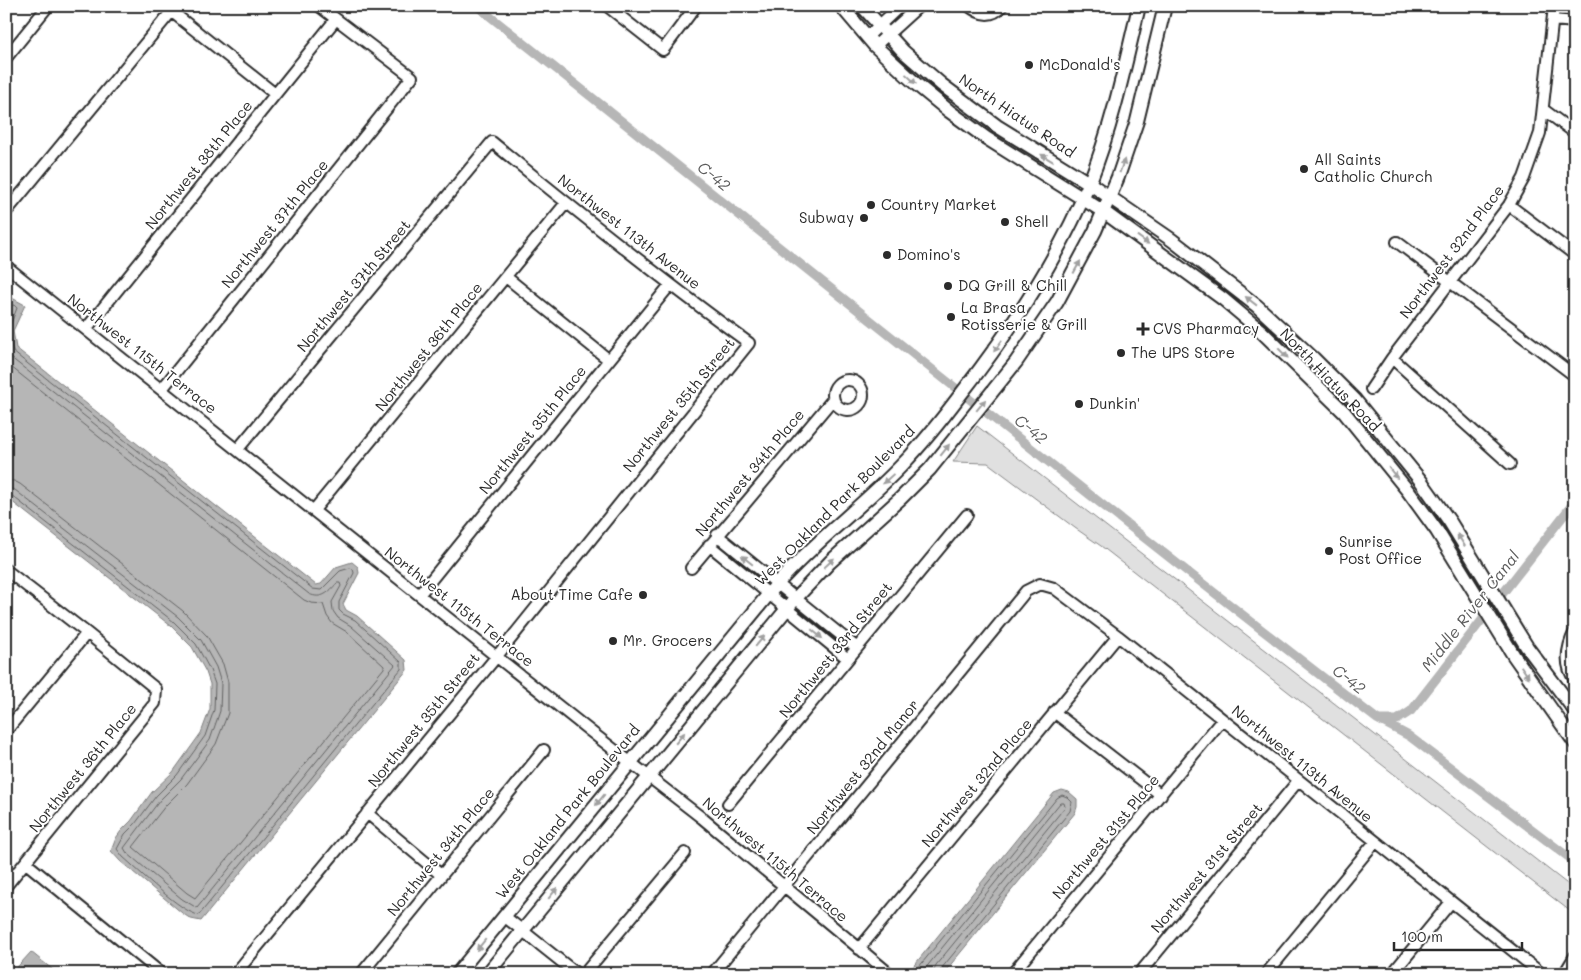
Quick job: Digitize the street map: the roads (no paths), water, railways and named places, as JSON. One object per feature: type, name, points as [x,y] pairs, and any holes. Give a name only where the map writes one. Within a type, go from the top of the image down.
[{"type":"main road","name":"North Hiatus Road","points":[[841,6],[871,41],[916,84],[978,133],[1083,197],[1223,299],[1261,332],[1344,412],[1408,491],[1437,532],[1498,631],[1551,712],[1575,743]]},
{"type":"main road","name":"North Hiatus Road","points":[[862,6],[883,30],[927,73],[997,126],[1089,183],[1172,240],[1257,306],[1354,400],[1421,481],[1450,522],[1527,647],[1575,711]]},
{"type":"main road","name":"West Oakland Park Boulevard","points":[[457,974],[768,594],[808,551],[902,465],[944,417],[983,366],[1031,297],[1058,249],[1083,197],[1114,112],[1139,6]]},
{"type":"main road","points":[[488,974],[795,599],[830,562],[914,486],[939,459],[1026,349],[1057,302],[1082,258],[1104,212],[1137,122],[1165,6]]},
{"type":"street","points":[[6,58],[48,6]]},
{"type":"street","points":[[319,6],[336,19]]},
{"type":"street","points":[[607,6],[663,50],[696,6]]},
{"type":"street","points":[[883,30],[900,6]]},
{"type":"street","points":[[871,41],[883,30],[919,6]]},
{"type":"street","points":[[969,6],[976,12],[985,15],[1000,8]]},
{"type":"street","name":"Northwest 32nd Place","points":[[1370,389],[1509,205],[1524,178],[1540,133],[1554,6]]},
{"type":"street","points":[[6,212],[173,9],[275,94]]},
{"type":"street","name":"Northwest 37th Place","points":[[162,389],[412,78],[336,19]]},
{"type":"street","name":"Northwest 38th Place","points":[[86,329],[336,19]]},
{"type":"street","points":[[1552,20],[1575,22]]},
{"type":"street","points":[[1544,110],[1575,134]]},
{"type":"street","name":"Northwest 113th Avenue","points":[[492,142],[670,285],[749,343]]},
{"type":"street","name":"Northwest 37th Street","points":[[238,450],[492,142]]},
{"type":"street","name":"Northwest 36th Place","points":[[314,510],[566,203]]},
{"type":"street","points":[[1509,205],[1575,255]]},
{"type":"street","points":[[1397,242],[1571,374]]},
{"type":"street","name":"Northwest 115th Terrace","points":[[6,266],[649,776],[890,974]]},
{"type":"street","points":[[506,277],[609,360]]},
{"type":"street","name":"Northwest 35th Place","points":[[419,595],[670,285]]},
{"type":"street","name":"Northwest 35th Street","points":[[234,974],[496,656],[749,343]]},
{"type":"street","points":[[1392,358],[1510,464]]},
{"type":"street","name":"Northwest 34th Place","points":[[691,568],[834,399]]},
{"type":"street","name":"Northwest 33rd Street","points":[[728,804],[966,515]]},
{"type":"street","points":[[717,536],[857,648]]},
{"type":"street","points":[[709,546],[848,659]]},
{"type":"street","points":[[6,730],[87,633],[8,575]]},
{"type":"street","name":"Northwest 113th Avenue","points":[[1040,584],[1054,588],[1118,636],[1542,974]]},
{"type":"street","name":"Northwest 32nd Manor","points":[[712,974],[1026,591],[1040,584]]},
{"type":"street","points":[[1575,631],[1569,642],[1566,661],[1575,680]]},
{"type":"street","name":"Northwest 36th Place","points":[[6,886],[155,703],[156,689],[87,633]]},
{"type":"street","name":"Northwest 32nd Place","points":[[859,949],[1118,636]]},
{"type":"street","points":[[1054,712],[1161,795]]},
{"type":"street","name":"Northwest 31st Place","points":[[1012,974],[1222,720]]},
{"type":"street","name":"Northwest 34th Place","points":[[361,974],[544,750]]},
{"type":"street","name":"Northwest 31st Street","points":[[1139,974],[1298,781]]},
{"type":"street","points":[[367,812],[441,875]]},
{"type":"street","points":[[1266,974],[1375,842]]},
{"type":"street","points":[[584,974],[685,853]]},
{"type":"street","points":[[26,863],[162,974]]},
{"type":"street","points":[[1392,974],[1451,902]]},
{"type":"street","points":[[504,916],[577,974]]},
{"type":"street","points":[[1564,974],[1575,956]]},
{"type":"water","points":[[12,298],[25,305],[13,331],[16,348],[316,585],[321,584],[336,567],[352,562],[358,567],[359,573],[343,604],[346,610],[357,616],[406,660],[407,670],[201,921],[191,919],[182,913],[120,861],[111,851],[121,831],[131,821],[152,792],[173,772],[201,733],[210,709],[210,684],[206,672],[192,647],[171,626],[6,497],[6,305]]},
{"type":"water","points":[[1062,790],[1069,792],[1077,799],[1075,813],[943,974],[913,974],[911,969],[1054,793]]},
{"type":"water","points":[[31,952],[58,974],[11,974]]},
{"type":"waterway","name":"C-42","points":[[477,6],[1038,454],[1264,631],[1377,719],[1409,736],[1575,862]]},
{"type":"waterway","name":"Middle River Canal","points":[[1380,720],[1397,720],[1411,711],[1575,501]]},
{"type":"place","name":"McDonald's","points":[[1029,65]]},
{"type":"place","name":"All Saints Catholic Church","points":[[1304,169]]},
{"type":"place","name":"Country Market","points":[[871,205]]},
{"type":"place","name":"Subway","points":[[864,218]]},
{"type":"place","name":"Shell","points":[[1005,222]]},
{"type":"place","name":"Domino's","points":[[887,255]]},
{"type":"place","name":"DQ Grill & Chill","points":[[948,286]]},
{"type":"place","name":"La Brasa Rotisserie & Grill","points":[[951,317]]},
{"type":"place","name":"CVS Pharmacy","points":[[1143,329]]},
{"type":"place","name":"The UPS Store","points":[[1121,353]]},
{"type":"place","name":"Dunkin'","points":[[1079,404]]},
{"type":"place","name":"Sunrise Post Office","points":[[1329,551]]},
{"type":"place","name":"About Time Cafe","points":[[643,595]]},
{"type":"place","name":"Mr. Grocers","points":[[613,641]]}]
